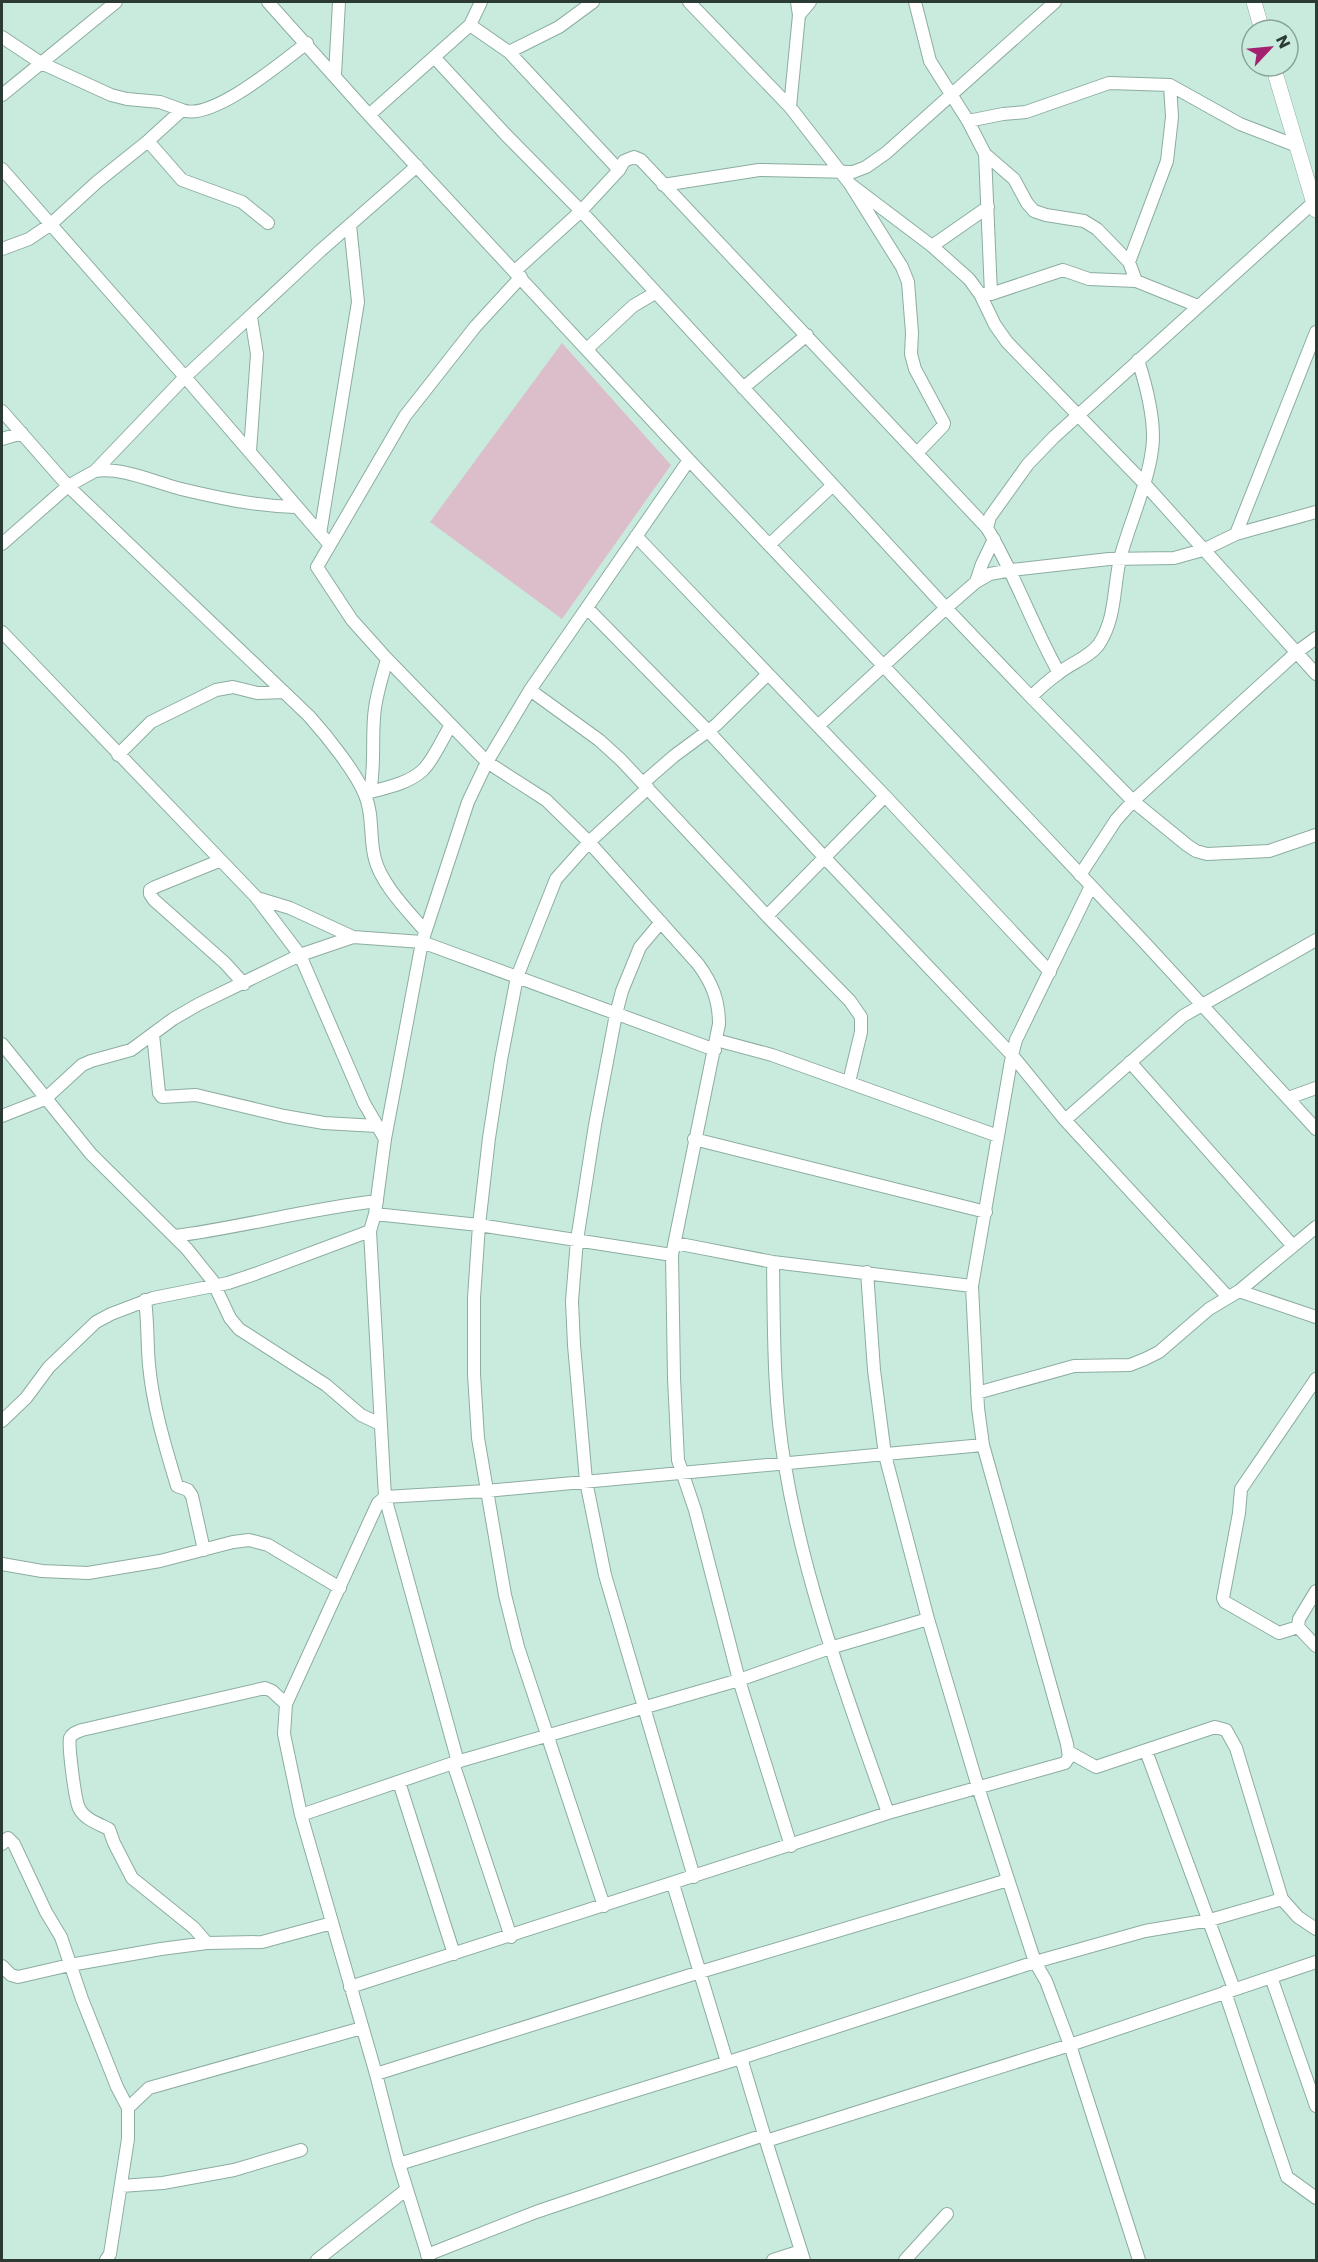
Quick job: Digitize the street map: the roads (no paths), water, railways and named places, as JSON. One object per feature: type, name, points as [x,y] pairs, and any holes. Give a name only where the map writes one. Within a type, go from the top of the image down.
[{"type":"street","points":[[2,95],[116,2]]},
{"type":"street","points":[[268,2],[369,115],[689,460],[1317,1129]]},
{"type":"street","points":[[335,75],[339,2]]},
{"type":"street","points":[[369,115],[470,25],[481,2]]},
{"type":"street","points":[[509,52],[559,27],[593,2]]},
{"type":"street","points":[[689,2],[790,107],[850,184],[902,267],[908,282],[912,333],[911,354],[915,369],[944,423],[917,453]]},
{"type":"street","points":[[790,107],[800,15],[798,2]]},
{"type":"street","points":[[800,15],[810,2]]},
{"type":"street","points":[[915,2],[930,61],[986,154],[1014,179],[1034,211],[1087,222],[1129,262],[1136,281]]},
{"type":"street","points":[[663,185],[759,170],[786,169],[841,173],[866,167],[1055,2]]},
{"type":"street","points":[[1254,2],[1259,18]]},
{"type":"street","points":[[470,25],[509,52],[619,170]]},
{"type":"street","points":[[2,37],[41,63],[117,97],[160,102],[188,112],[198,111],[242,92],[307,44]]},
{"type":"street","points":[[434,57],[581,211],[946,608],[1133,801],[1196,851],[1207,854],[1269,851],[1317,834]]},
{"type":"street","points":[[987,528],[992,513],[1029,464],[1077,414],[1315,206],[1312,183],[1297,146],[1277,78]]},
{"type":"street","points":[[968,121],[1026,112],[1109,83],[1170,85],[1240,124],[1297,146]]},
{"type":"street","points":[[1129,262],[1167,161],[1172,117],[1170,85]]},
{"type":"street","points":[[2,249],[29,239],[51,224],[183,110]]},
{"type":"street","points":[[148,141],[182,180],[242,202],[268,223]]},
{"type":"street","points":[[986,154],[988,207],[986,294],[995,325],[1007,342],[1143,482],[1317,674]]},
{"type":"street","points":[[791,1846],[739,1680],[695,1510],[678,1460],[674,1378],[674,1249],[694,1139],[716,1045],[719,1011],[717,995],[709,979],[589,842],[546,800],[488,762],[387,659],[352,620],[317,567],[405,416],[518,274],[581,211],[619,170],[624,161],[634,157],[640,160],[807,335],[987,528],[1011,570],[1043,644],[1059,673]]},
{"type":"street","points":[[2,544],[68,486],[95,471],[185,377],[320,251],[417,166]]},
{"type":"street","points":[[2,169],[330,545]]},
{"type":"street","points":[[850,184],[932,246],[986,294]]},
{"type":"street","points":[[932,246],[988,207]]},
{"type":"street","points":[[320,534],[358,302],[350,225]]},
{"type":"street","points":[[986,294],[1047,273],[1063,270],[1089,279],[1136,281],[1198,306]]},
{"type":"street","points":[[587,349],[633,306],[655,292]]},
{"type":"street","points":[[250,451],[257,354],[251,317]]},
{"type":"street","points":[[1236,534],[1317,332]]},
{"type":"street","points":[[743,388],[807,335]]},
{"type":"street","points":[[1031,697],[1059,673],[1094,650],[1103,637],[1114,602],[1120,559],[1153,449],[1144,378],[1138,360]]},
{"type":"street","points":[[2,411],[68,486],[324,733],[367,792]]},
{"type":"street","points":[[2,440],[22,433]]},
{"type":"street","points":[[511,1937],[456,1763],[385,1497],[370,1231],[375,1214],[385,1139],[423,937],[468,802],[488,762],[530,690],[689,460]]},
{"type":"street","points":[[95,471],[112,471],[256,505],[295,507]]},
{"type":"street","points":[[769,545],[833,485]]},
{"type":"street","points":[[818,726],[946,608],[976,582],[990,574],[1120,559],[1174,558],[1203,550],[1236,534],[1317,512]]},
{"type":"street","points":[[636,536],[1050,972]]},
{"type":"street","points":[[976,582],[994,540]]},
{"type":"street","points":[[587,608],[708,731],[1012,1055],[1065,1120],[1233,1294],[1317,1317]]},
{"type":"street","points":[[2,632],[219,861],[256,897],[300,955],[364,1103],[385,1139]]},
{"type":"street","points":[[1080,875],[1116,820],[1133,801],[1297,652],[1317,638]]},
{"type":"street","points":[[387,659],[374,711],[374,771],[367,792],[374,858],[377,867],[423,937]]},
{"type":"street","points":[[604,1906],[515,1636],[497,1556],[478,1438],[474,1365],[474,1298],[479,1225],[499,1071],[517,977],[556,879],[589,842],[674,756],[708,731],[768,674]]},
{"type":"street","points":[[118,755],[151,722],[216,690],[232,687],[257,693],[284,692]]},
{"type":"street","points":[[530,690],[609,749],[850,1001],[861,1017],[861,1032],[849,1082]]},
{"type":"street","points":[[367,792],[412,778],[424,769],[451,725]]},
{"type":"street","points":[[768,916],[885,796]]},
{"type":"street","points":[[219,861],[155,887],[150,890],[150,894],[225,963],[244,984]]},
{"type":"street","points":[[350,1987],[888,1814],[1065,1763],[1069,1752],[983,1445],[977,1393],[972,1286],[1012,1055],[1023,1023],[1091,886]]},
{"type":"street","points":[[256,897],[290,908],[353,937]]},
{"type":"street","points":[[661,922],[648,936],[637,954],[616,1014],[595,1125],[577,1240],[572,1301],[586,1481],[605,1575],[694,1877]]},
{"type":"street","points":[[2,1116],[45,1100],[82,1065],[130,1050],[187,1011],[300,955],[353,937],[423,937],[517,977],[616,1014],[716,1045],[772,1055],[998,1136]]},
{"type":"street","points":[[1065,1120],[1169,1026],[1201,1004],[1317,940]]},
{"type":"street","points":[[153,1034],[159,1093],[162,1097],[196,1095],[294,1118],[352,1126],[376,1126]]},
{"type":"street","points":[[2,1044],[45,1100],[111,1176],[175,1236],[212,1280],[230,1318],[243,1333],[326,1385],[361,1415],[380,1424]]},
{"type":"street","points":[[1130,1062],[1293,1246]]},
{"type":"street","points":[[1288,1098],[1317,1088]]},
{"type":"street","points":[[694,1139],[986,1212]]},
{"type":"street","points":[[175,1236],[220,1230],[330,1207],[376,1201]]},
{"type":"street","points":[[375,1214],[972,1286]]},
{"type":"street","points":[[977,1393],[1074,1366],[1130,1365],[1145,1359],[1159,1352],[1209,1309],[1233,1294],[1317,1227]]},
{"type":"street","points":[[2,1421],[26,1398],[49,1367],[96,1322],[111,1314],[145,1300],[255,1275],[370,1231]]},
{"type":"street","points":[[773,1262],[775,1362],[784,1463],[808,1575],[830,1648],[888,1814]]},
{"type":"street","points":[[867,1272],[874,1370],[885,1455],[928,1619],[1008,1880],[1035,1962],[1046,1981],[1070,2045],[1139,2260]]},
{"type":"street","points":[[145,1300],[149,1326],[148,1363],[157,1418],[177,1486],[188,1490],[192,1496],[204,1550]]},
{"type":"street","points":[[1298,1627],[1279,1633],[1226,1602],[1223,1598],[1239,1513],[1241,1489],[1317,1379]]},
{"type":"street","points":[[983,1445],[486,1491],[385,1497],[381,1500],[286,1704],[284,1719],[286,1748],[301,1815],[376,2074],[399,2164],[428,2258],[536,2212],[765,2138],[1070,2045],[1317,1962]]},
{"type":"street","points":[[2,1563],[42,1571],[88,1573],[160,1562],[232,1542],[249,1540],[268,1545],[340,1587]]},
{"type":"street","points":[[1298,1627],[1299,1619],[1317,1591]]},
{"type":"street","points":[[301,1815],[456,1763],[739,1680],[830,1648],[928,1619]]},
{"type":"street","points":[[1298,1627],[1317,1646]]},
{"type":"street","points":[[207,1943],[194,1928],[136,1882],[127,1872],[109,1829],[91,1821],[79,1809],[70,1753],[70,1738],[82,1730],[265,1688],[272,1691],[286,1704]]},
{"type":"street","points":[[1069,1752],[1096,1767],[1215,1727],[1221,1727],[1229,1733],[1236,1748],[1282,1899],[1299,1917],[1317,1929]]},
{"type":"street","points":[[1146,1751],[1174,1833],[1210,1920],[1229,1991],[1287,2177],[1317,2198]]},
{"type":"street","points":[[399,1782],[454,1954]]},
{"type":"street","points":[[2,1844],[8,1839],[15,1844],[45,1912],[61,1937],[117,2087],[128,2108],[128,2139],[122,2186],[110,2254],[106,2260]]},
{"type":"street","points":[[376,2074],[700,1972],[1008,1880]]},
{"type":"street","points":[[673,1884],[727,2062]]},
{"type":"street","points":[[399,2164],[741,2058],[1035,1962],[1145,1931],[1210,1920],[1282,1899]]},
{"type":"street","points":[[2,1981],[70,1965],[207,1943],[262,1942],[332,1923]]},
{"type":"street","points":[[2,1966],[11,1975],[18,1977]]},
{"type":"street","points":[[1271,1977],[1317,2106]]},
{"type":"street","points":[[128,2108],[149,2088],[363,2028]]},
{"type":"street","points":[[741,2058],[802,2256],[773,2260]]},
{"type":"street","points":[[122,2186],[163,2183],[234,2170],[301,2150]]},
{"type":"street","points":[[317,2260],[407,2189]]},
{"type":"street","points":[[905,2260],[947,2214]]}]
